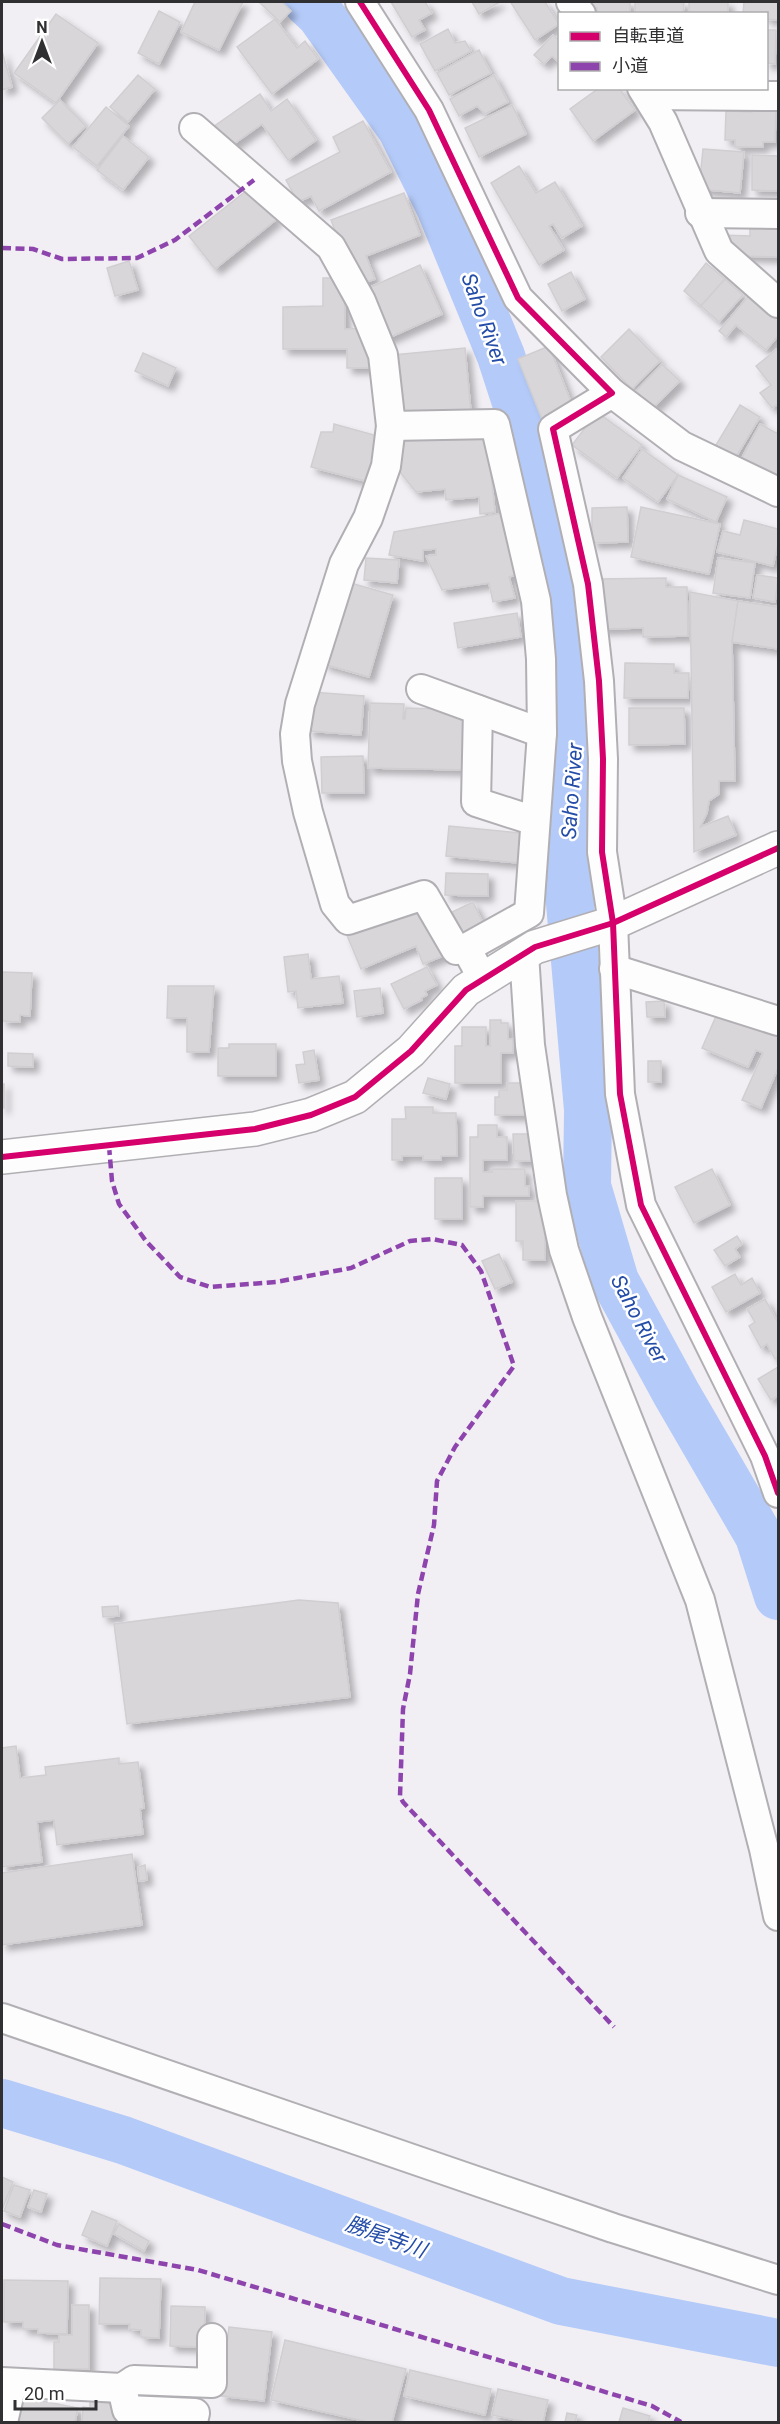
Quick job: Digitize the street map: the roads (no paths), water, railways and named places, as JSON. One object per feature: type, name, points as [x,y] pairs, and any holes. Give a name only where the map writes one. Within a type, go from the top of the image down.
[{"type":"street","points":[[360,2],[429,110],[518,298],[612,393],[682,446],[778,492]]},
{"type":"street","points":[[644,92],[778,96]]},
{"type":"street","points":[[644,92],[663,122],[718,251],[778,303]]},
{"type":"street","points":[[194,128],[332,247],[361,301],[383,354],[391,426],[386,466],[368,518],[344,564],[300,704],[296,734],[297,761],[308,812],[335,904],[348,920],[424,895],[456,950],[466,948],[529,913],[542,733],[541,659],[536,601],[495,424],[391,426]]},
{"type":"street","points":[[700,213],[778,214]]},
{"type":"street","points":[[612,393],[553,429],[588,584],[599,681],[603,759],[602,852],[613,922],[620,1094],[641,1205],[765,1456],[778,1493]]},
{"type":"street","points":[[421,689],[542,733]]},
{"type":"street","points":[[478,710],[476,802],[535,821]]},
{"type":"street","points":[[2,1157],[255,1129],[311,1116],[355,1097],[411,1051],[466,990],[530,950],[613,922],[778,848]]},
{"type":"street","points":[[466,948],[483,979]]},
{"type":"street","points":[[530,950],[530,1045],[552,1195],[564,1250],[586,1317],[700,1600],[764,1849],[778,1916]]},
{"type":"street","points":[[614,969],[778,1021]]},
{"type":"street","points":[[2,2018],[613,2228],[778,2280]]},
{"type":"street","points":[[3,2422],[7,2382],[122,2388],[134,2380],[212,2383],[212,2338]]},
{"type":"street","points":[[122,2388],[127,2410],[195,2413],[193,2422]]},
{"type":"waterway","name":"Saho River","points":[[307,2],[320,14],[401,128],[440,207],[501,356],[527,436],[571,604],[577,668],[577,726],[567,869],[588,1110],[587,1186],[615,1281],[676,1393],[759,1536],[778,1596]]},
{"type":"waterway","name":"勝尾寺川","points":[[2,2103],[123,2140],[561,2301],[778,2343]]}]
